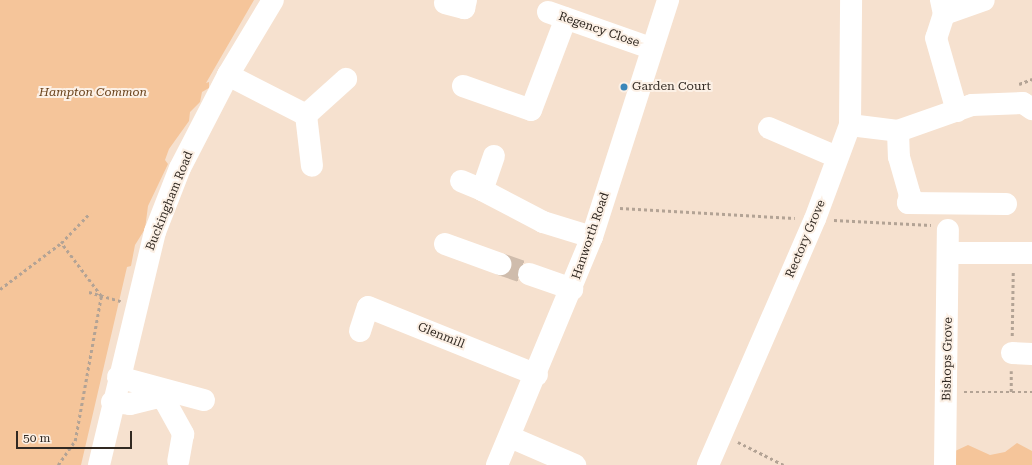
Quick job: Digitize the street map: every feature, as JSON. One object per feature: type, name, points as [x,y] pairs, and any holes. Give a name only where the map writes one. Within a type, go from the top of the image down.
[{"type":"street","name":"Buckingham Road","points":[[99,465],[134,307],[155,232],[180,168],[228,75],[273,0]]},
{"type":"street","points":[[445,3],[464,8],[466,0]]},
{"type":"street","name":"Hanworth Road","points":[[497,465],[572,289],[592,237],[651,48],[668,0]]},
{"type":"street","name":"Rectory Grove","points":[[708,465],[815,219],[850,125],[850,0]]},
{"type":"street","points":[[956,111],[936,38],[942,7],[984,0]]},
{"type":"street","name":"Regency Close","points":[[463,86],[531,110],[557,15],[651,48]]},
{"type":"street","points":[[228,75],[306,115]]},
{"type":"street","points":[[306,115],[346,79]]},
{"type":"street","points":[[850,125],[898,131],[956,111],[995,102],[1024,103],[1032,109]]},
{"type":"street","points":[[306,115],[312,166]]},
{"type":"street","points":[[769,128],[837,157]]},
{"type":"street","points":[[898,131],[899,157],[910,196],[908,203],[1006,204]]},
{"type":"street","points":[[482,190],[494,156]]},
{"type":"street","points":[[461,181],[482,190],[543,222],[592,237]]},
{"type":"street","name":"Bishops Grove","points":[[945,465],[948,392],[950,253],[948,230]]},
{"type":"street","points":[[445,244],[500,264]]},
{"type":"street","points":[[950,253],[1023,252]]},
{"type":"street","points":[[529,274],[572,289]]},
{"type":"street","name":"Glenmill","points":[[360,331],[368,307],[536,375]]},
{"type":"street","points":[[118,377],[204,400]]},
{"type":"street","points":[[112,402],[130,404],[158,397],[165,401],[184,434],[178,460]]},
{"type":"street","points":[[510,437],[575,465]]},
{"type":"path","points":[[602,206],[938,225],[948,230]]},
{"type":"path","points":[[0,289],[61,242],[90,213]]},
{"type":"path","points":[[58,465],[75,441],[101,296],[61,242]]},
{"type":"path","points":[[1011,392],[1022,354],[1023,252]]},
{"type":"path","points":[[89,292],[134,307]]},
{"type":"path","points":[[948,392],[1032,392]]},
{"type":"path","points":[[722,434],[784,465]]},
{"type":"green space","name":"Hampton Common","points":[[0,0],[254,0],[206,83],[209,82],[209,88],[202,92],[200,102],[190,112],[189,121],[169,149],[165,160],[168,164],[148,206],[145,229],[135,245],[131,266],[127,267],[81,465],[0,465]]},
{"type":"green space","points":[[1017,443],[1032,451],[1032,465],[952,465],[953,452],[968,445],[990,455],[1005,452]]},
{"type":"tunnel","points":[[500,264],[529,274]]},
{"type":"place","name":"Garden Court","points":[[624,87]]}]
